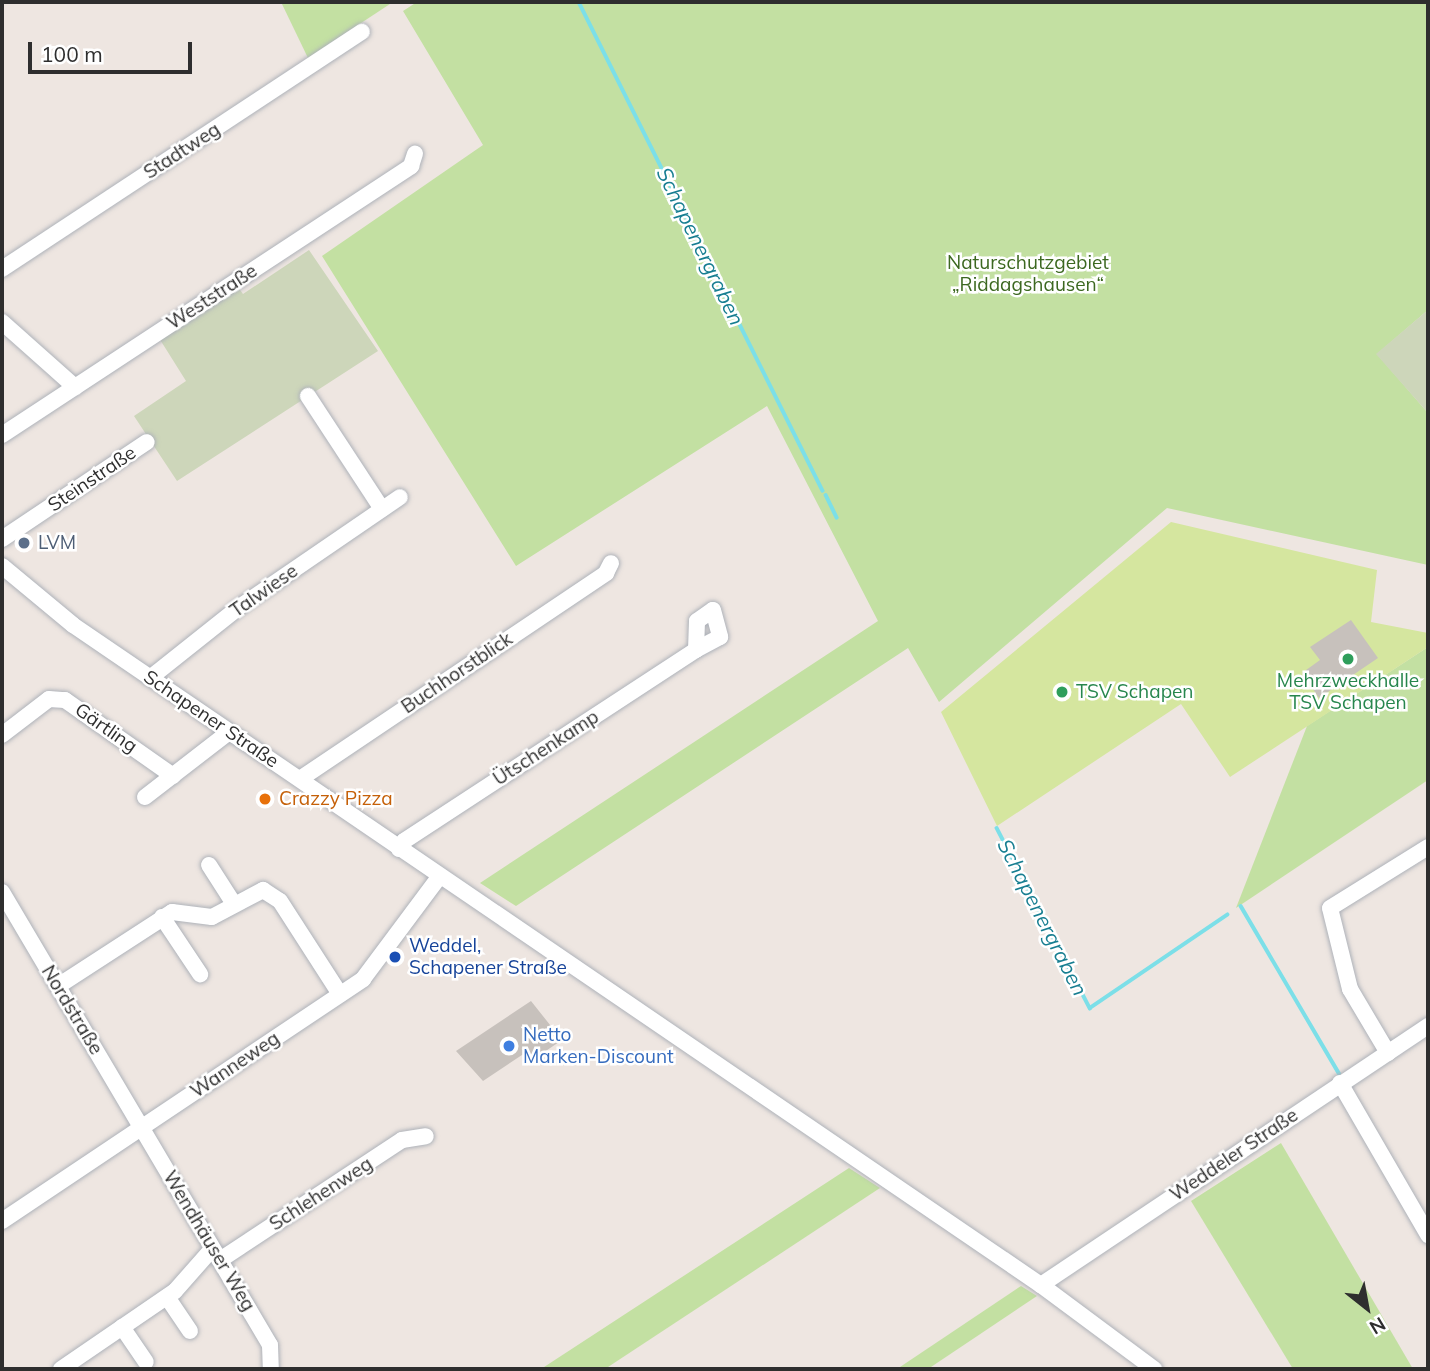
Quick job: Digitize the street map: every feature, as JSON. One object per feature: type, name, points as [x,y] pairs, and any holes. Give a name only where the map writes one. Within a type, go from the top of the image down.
[{"type":"street","name":"Stadtweg","points":[[2,269],[362,32]]},
{"type":"street","name":"Weststraße","points":[[2,435],[411,166],[415,154]]},
{"type":"street","points":[[2,322],[75,387]]},
{"type":"street","points":[[308,396],[382,509]]},
{"type":"street","name":"Steinstraße","points":[[2,539],[147,442]]},
{"type":"street","name":"Talwiese","points":[[150,678],[238,608],[400,497]]},
{"type":"street","name":"Buchhorstblick","points":[[300,779],[606,573],[611,563]]},
{"type":"street","name":"Schapener Straße","points":[[2,566],[150,678],[1041,1285],[1154,1369]]},
{"type":"street","name":"Ütschenkamp","points":[[399,849],[404,841],[696,650]]},
{"type":"street","name":"Gärtling","points":[[2,735],[49,699],[65,700],[173,776]]},
{"type":"street","points":[[145,797],[229,732]]},
{"type":"street","points":[[1388,1053],[1350,989],[1331,908],[1428,847]]},
{"type":"street","points":[[209,865],[234,904]]},
{"type":"street","name":"Wanneweg","points":[[2,1221],[340,994],[378,965],[439,877]]},
{"type":"street","points":[[58,986],[172,912],[212,917],[254,891],[280,901],[340,994]]},
{"type":"street","name":"Nordstraße","points":[[2,892],[142,1127]]},
{"type":"street","points":[[162,917],[200,974]]},
{"type":"street","name":"Weddeler Straße","points":[[1041,1285],[1428,1026]]},
{"type":"street","points":[[1340,1083],[1428,1235]]},
{"type":"street","name":"Wendhäuser Weg","points":[[142,1127],[216,1255],[273,1362]]},
{"type":"street","name":"Schlehenweg","points":[[61,1369],[75,1363],[167,1297],[216,1255],[402,1140],[426,1136]]},
{"type":"street","points":[[167,1297],[190,1331]]},
{"type":"street","points":[[122,1327],[146,1362]]},
{"type":"green space","points":[[281,2],[393,2],[308,58]]},
{"type":"green space","name":"Naturschutzgebiet „Riddagshausen“","points":[[417,2],[1428,2],[1428,310],[1377,354],[1428,413],[1428,565],[1167,508],[939,702],[908,648],[516,906],[480,883],[878,621],[767,406],[516,566],[322,256],[483,145],[403,11]]},
{"type":"green space","points":[[309,250],[378,351],[177,481],[134,416],[186,381],[159,338],[237,286],[243,294]]},
{"type":"green space","points":[[1428,310],[1428,413],[1376,354]]},
{"type":"green space","points":[[1171,522],[1377,570],[1371,622],[1428,633],[1428,647],[1230,777],[1181,704],[997,826],[941,712]]},
{"type":"green space","points":[[1428,647],[1428,780],[1236,908],[1307,726]]},
{"type":"green space","points":[[1281,1143],[1413,1369],[1293,1369],[1191,1201]]},
{"type":"green space","points":[[849,1168],[880,1188],[605,1369],[541,1369]]},
{"type":"green space","points":[[1021,1286],[1037,1296],[928,1369],[897,1369]]},
{"type":"building","name":"Mehrzweckhalle TSV Schapen","points":[[1351,620],[1378,658],[1319,698],[1302,673],[1320,660],[1310,647]]},
{"type":"building","name":"Netto Marken-Discount","points":[[531,1001],[562,1040],[531,1061],[525,1053],[483,1081],[456,1051]]},
{"type":"waterway","name":"Schapenergraben","points":[[579,2],[823,491]]},
{"type":"waterway","name":"Schapenergraben","points":[[826,495],[837,518]]},
{"type":"waterway","name":"Schapenergraben","points":[[997,828],[1090,1008],[1227,915]]},
{"type":"waterway","name":"Schapenergraben","points":[[1241,906],[1339,1073]]},
{"type":"place","name":"LVM","points":[[24,543]]},
{"type":"place","name":"Mehrzweckhalle TSV Schapen","points":[[1348,659]]},
{"type":"place","name":"TSV Schapen","points":[[1062,692]]},
{"type":"place","name":"Crazzy Pizza","points":[[265,799]]},
{"type":"place","name":"Weddel, Schapener Straße","points":[[395,957]]},
{"type":"place","name":"Netto Marken-Discount","points":[[509,1046]]}]
